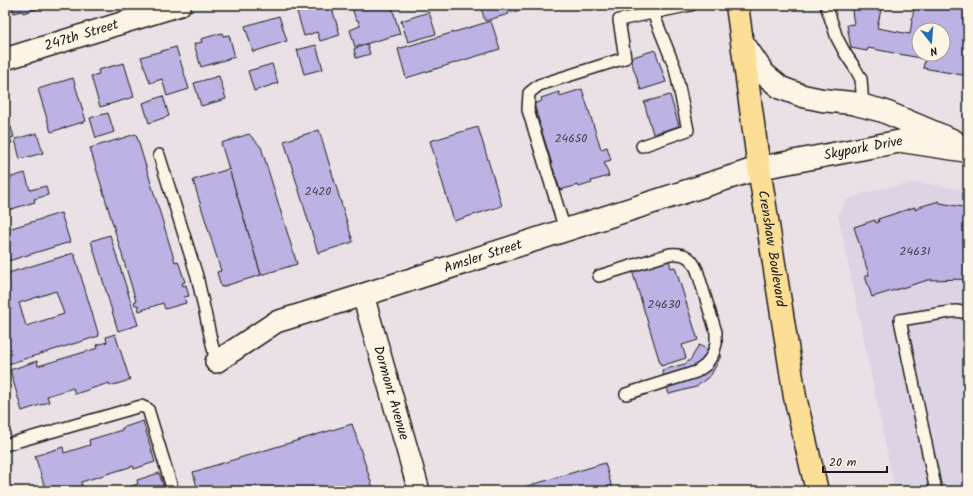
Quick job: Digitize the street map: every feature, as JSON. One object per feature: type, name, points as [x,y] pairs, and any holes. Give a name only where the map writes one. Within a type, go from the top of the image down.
[{"type":"main road","name":"Crenshaw Boulevard","points":[[737,5],[759,168],[795,397],[818,491]]},
{"type":"main road","points":[[743,43],[764,74],[781,88],[803,96],[822,100],[852,103],[883,111],[968,146]]},
{"type":"main road","name":"Skypark Drive","points":[[759,168],[902,141],[968,151]]},
{"type":"main road","name":"Amsler Street","points":[[363,295],[759,168]]},
{"type":"street","name":"247th Street","points":[[5,58],[180,5]]},
{"type":"street","name":"Amsler Street","points":[[216,362],[276,322],[363,295]]},
{"type":"street","name":"Dormont Avenue","points":[[363,295],[420,491]]},
{"type":"lane","points":[[565,230],[528,110],[530,93],[539,85],[625,58],[619,20],[691,5]]},
{"type":"lane","points":[[826,5],[837,38],[845,53],[856,68],[861,79],[863,106]]},
{"type":"lane","points":[[642,146],[688,130],[675,68],[653,13]]},
{"type":"lane","points":[[159,156],[196,276],[216,362]]},
{"type":"lane","points":[[599,276],[670,254],[678,253],[685,255],[693,261],[716,332],[716,344],[713,354],[706,365],[701,369],[681,377],[626,394]]},
{"type":"lane","points":[[936,491],[900,320],[956,311],[968,313]]},
{"type":"lane","points":[[5,446],[141,406],[148,409],[173,491]]},
{"type":"shaded area","points":[[918,182],[968,191],[968,491],[895,491],[838,214],[847,200],[874,190]]},
{"type":"building","points":[[12,5],[50,5],[23,13],[22,11],[14,13]]},
{"type":"building","points":[[305,5],[306,8],[316,5],[331,5],[340,35],[320,41],[317,32],[304,36],[296,8]]},
{"type":"building","points":[[351,5],[388,5],[389,8],[392,7],[400,34],[355,47],[350,30],[360,26],[358,20],[356,20]]},
{"type":"building","points":[[480,5],[506,5],[509,14],[485,21]]},
{"type":"building","points":[[509,5],[524,5],[525,9],[512,13]]},
{"type":"building","points":[[851,5],[882,5],[877,28],[910,34],[911,27],[911,56],[868,48],[867,51],[851,48],[847,25],[854,24]]},
{"type":"building","points":[[902,5],[968,5],[968,76],[923,68],[924,62],[951,62],[951,22],[912,22],[914,7]]},
{"type":"building","points":[[429,12],[436,34],[408,42],[401,21]]},
{"type":"building","points":[[279,16],[287,41],[253,52],[245,26]]},
{"type":"building","points":[[491,21],[500,49],[406,78],[398,49]]},
{"type":"building","points":[[222,33],[223,36],[229,35],[235,57],[201,67],[194,44],[202,42],[201,39]]},
{"type":"building","points":[[367,44],[370,54],[356,58],[354,49]]},
{"type":"building","points":[[316,45],[323,69],[304,74],[297,50]]},
{"type":"building","points":[[176,47],[189,89],[167,96],[162,79],[150,83],[141,57]]},
{"type":"building","points":[[655,50],[666,82],[641,90],[630,58]]},
{"type":"building","points":[[124,63],[134,97],[100,107],[91,76],[99,74],[98,70]]},
{"type":"building","points":[[272,64],[278,83],[254,91],[248,71]]},
{"type":"building","points":[[219,76],[226,99],[201,106],[194,83]]},
{"type":"building","points":[[73,78],[86,121],[51,132],[38,89]]},
{"type":"building","points":[[582,89],[601,149],[607,147],[611,160],[604,162],[609,176],[591,181],[592,183],[579,187],[578,185],[560,190],[553,168],[552,169],[552,164],[541,129],[538,125],[540,124],[534,104],[542,101],[541,98],[559,92],[560,96]]},
{"type":"building","points":[[670,95],[679,126],[653,134],[644,102]]},
{"type":"building","points":[[163,96],[169,116],[149,123],[143,103]]},
{"type":"building","points":[[108,113],[114,132],[96,138],[90,118]]},
{"type":"building","points":[[5,125],[7,128],[11,127],[14,137],[10,138],[12,143],[5,146]]},
{"type":"building","points":[[478,127],[502,206],[454,221],[430,141]]},
{"type":"building","points":[[319,130],[353,242],[318,253],[284,141]]},
{"type":"building","points":[[37,133],[43,153],[20,159],[15,139]]},
{"type":"building","points":[[136,134],[175,262],[178,261],[185,282],[182,283],[183,286],[186,285],[189,296],[184,297],[186,303],[165,309],[163,303],[139,311],[138,305],[135,305],[134,302],[136,301],[90,148]]},
{"type":"building","points":[[249,134],[261,147],[297,264],[261,275],[221,143]]},
{"type":"building","points":[[229,169],[261,275],[221,287],[217,272],[221,271],[193,180]]},
{"type":"building","points":[[25,173],[30,190],[46,186],[48,195],[34,199],[35,202],[5,211],[5,179]]},
{"type":"building","points":[[939,201],[940,203],[968,208],[968,279],[928,280],[872,297],[865,276],[869,275],[854,227],[875,220],[876,223],[879,222],[878,219],[915,207],[915,210],[919,207]]},
{"type":"building","points":[[61,213],[70,242],[5,262],[5,230]]},
{"type":"building","points":[[110,235],[138,325],[118,331],[91,241]]},
{"type":"building","points":[[74,253],[99,336],[8,364],[5,354],[5,274]],"holes":[[[56,291],[64,314],[26,326],[19,303]]]},
{"type":"building","points":[[668,256],[671,268],[675,267],[698,340],[682,345],[686,358],[661,366],[631,267]]},
{"type":"building","points":[[115,334],[130,380],[110,386],[109,383],[75,394],[73,388],[47,396],[49,402],[22,411],[10,370],[37,361],[38,366],[98,348],[97,345],[107,342],[106,337]]},
{"type":"building","points":[[699,345],[721,356],[711,375],[696,387],[669,394],[662,370],[685,364],[691,359]]},
{"type":"building","points":[[143,421],[155,462],[134,469],[133,466],[81,482],[82,486],[65,491],[46,491],[35,456],[63,447],[64,453],[90,445],[89,440],[122,430],[122,428]]},
{"type":"building","points":[[352,424],[374,491],[198,491],[193,472]]},
{"type":"building","points":[[605,463],[613,491],[522,491],[521,488]]},
{"type":"building","points":[[159,473],[165,491],[116,491],[138,484],[137,480]]}]
